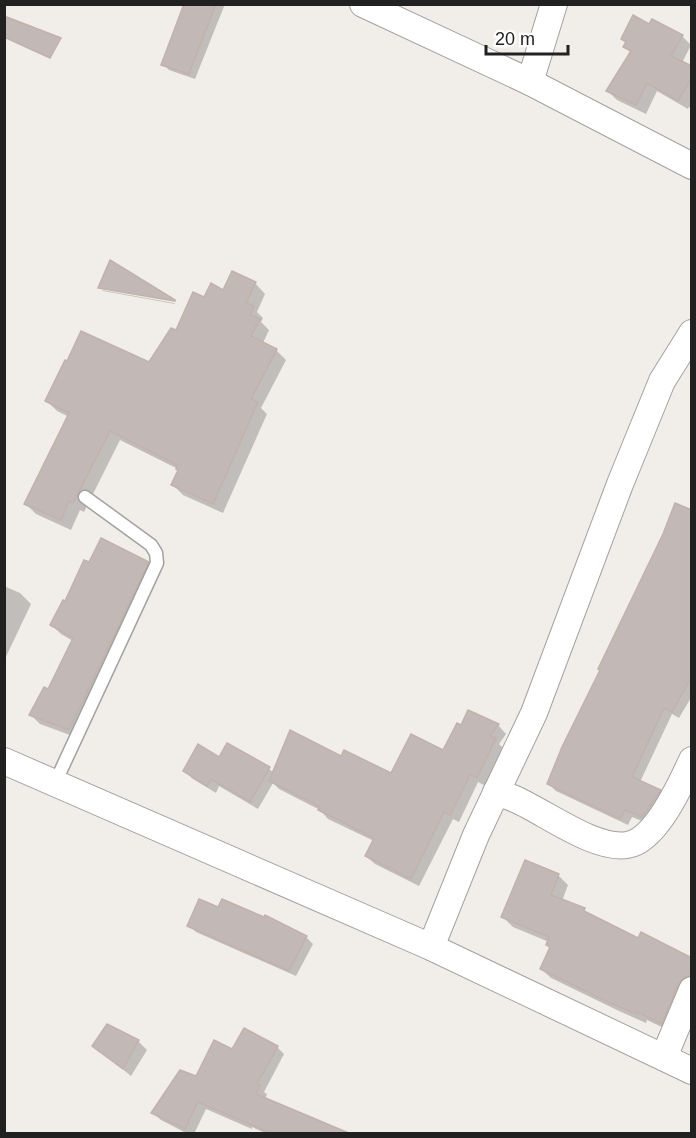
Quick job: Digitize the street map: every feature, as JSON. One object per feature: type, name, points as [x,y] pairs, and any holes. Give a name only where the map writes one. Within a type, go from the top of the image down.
[{"type":"street","points":[[363,4],[530,82],[692,166]]},
{"type":"street","points":[[530,82],[554,4]]},
{"type":"street","points":[[431,947],[476,835],[534,713],[608,515],[658,390],[692,333]]},
{"type":"street","points":[[496,792],[519,801],[536,812],[594,839],[616,845],[628,845],[644,837],[658,822],[692,760]]},
{"type":"street","points":[[4,761],[431,947],[692,1071]]},
{"type":"street","points":[[664,1057],[692,990]]},
{"type":"lane","points":[[55,783],[157,563],[156,553],[151,545],[85,497]]},
{"type":"building","points":[[184,4],[216,4],[189,74],[161,65]]},
{"type":"building","points":[[633,15],[649,24],[652,19],[683,35],[671,56],[692,66],[692,77],[678,101],[647,83],[636,105],[606,91],[631,51],[623,47],[626,42],[621,39]]},
{"type":"building","points":[[4,16],[61,38],[50,58],[4,37]]},
{"type":"building","points":[[110,260],[175,300],[175,301],[98,288]]},
{"type":"building","points":[[232,271],[256,282],[246,303],[254,306],[250,315],[260,319],[251,336],[277,349],[251,399],[258,402],[213,504],[171,485],[178,470],[177,465],[110,431],[73,503],[69,501],[61,520],[24,504],[69,413],[45,401],[81,331],[149,362],[171,328],[176,330],[193,292],[204,297],[211,283],[223,290]]},
{"type":"building","points":[[675,503],[692,510],[692,676],[672,712],[664,708],[632,777],[661,790],[642,817],[625,810],[620,819],[547,784],[562,747],[600,670],[598,669],[663,534]]},
{"type":"building","points":[[101,538],[149,562],[69,730],[29,715],[44,687],[48,689],[73,638],[50,625],[63,600],[65,601],[84,560],[89,562]]},
{"type":"building","points":[[468,710],[499,724],[490,736],[496,738],[477,778],[470,775],[450,815],[444,812],[411,879],[365,856],[374,838],[318,810],[320,807],[269,781],[290,730],[341,756],[344,750],[391,773],[411,734],[443,750],[457,723],[461,725]]},
{"type":"building","points":[[227,743],[270,767],[250,802],[211,779],[207,786],[183,771],[198,744],[219,757]]},
{"type":"building","points":[[525,860],[559,874],[551,895],[585,908],[584,911],[638,938],[641,932],[692,958],[692,975],[683,978],[678,984],[662,1024],[608,1002],[540,969],[550,947],[546,945],[549,937],[501,917]]},
{"type":"building","points":[[199,899],[218,907],[222,899],[264,917],[265,915],[307,936],[289,971],[187,926]]},
{"type":"building","points":[[107,1024],[139,1040],[123,1069],[92,1046]]},
{"type":"building","points":[[244,1028],[278,1046],[257,1084],[260,1085],[256,1094],[351,1134],[273,1134],[198,1102],[185,1129],[151,1113],[180,1070],[196,1076],[214,1040],[232,1049]]}]
